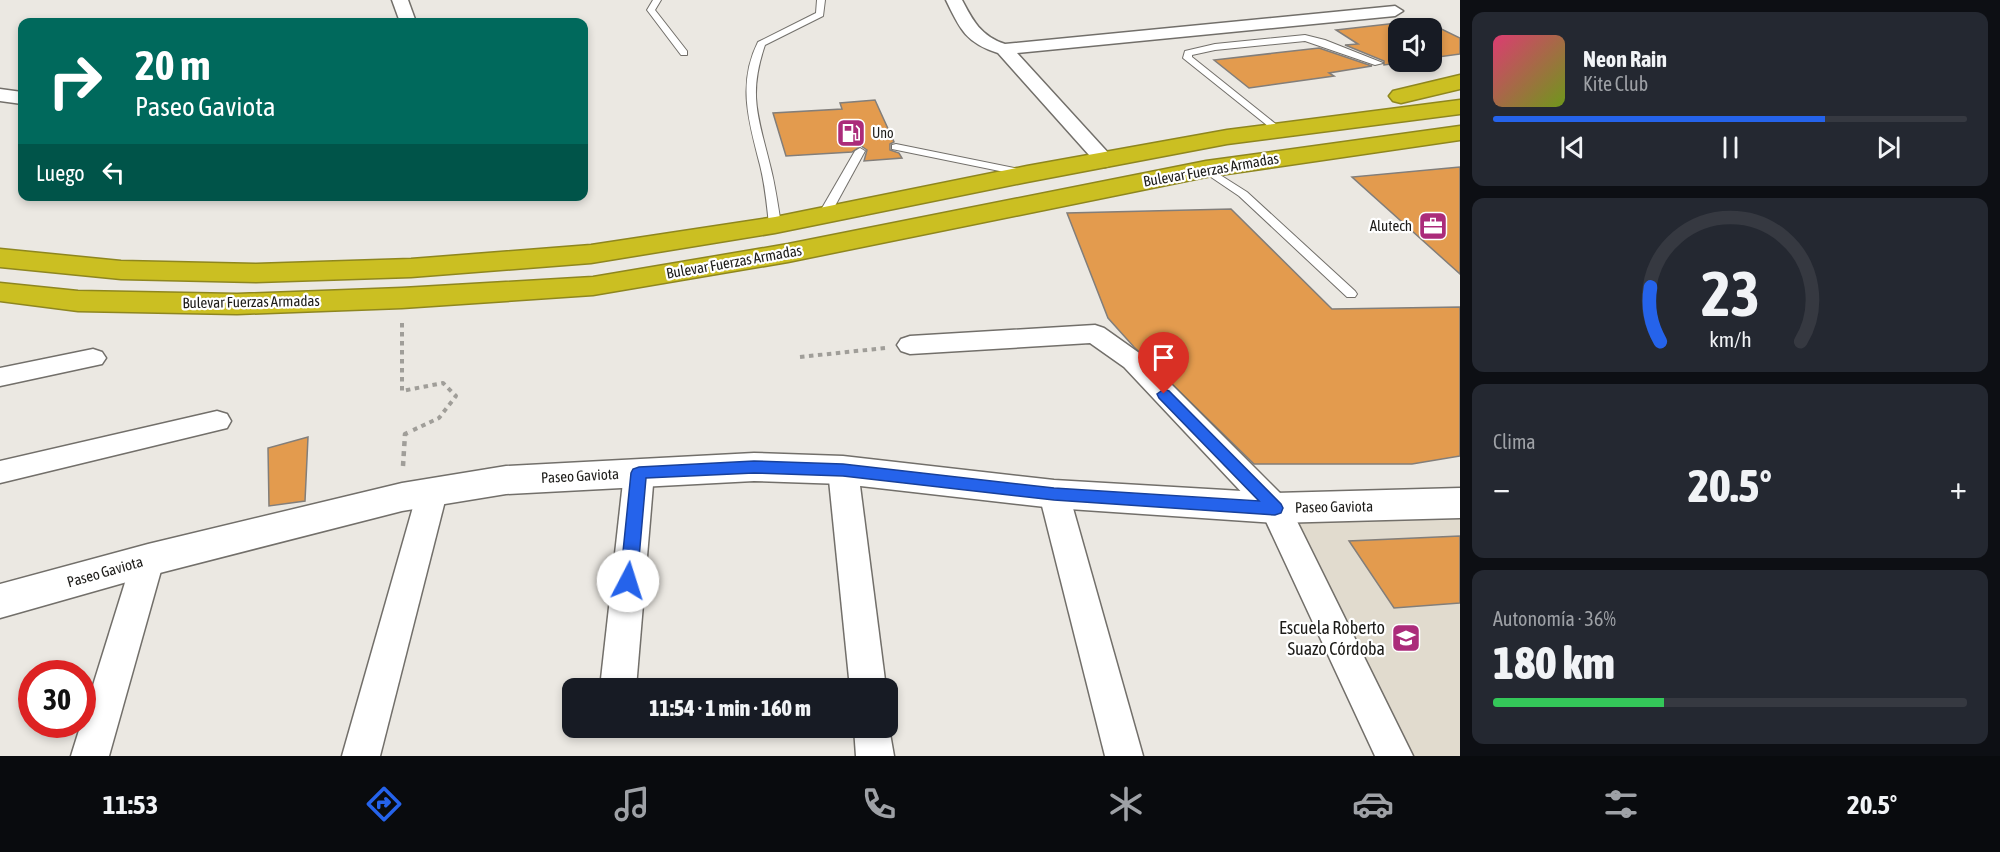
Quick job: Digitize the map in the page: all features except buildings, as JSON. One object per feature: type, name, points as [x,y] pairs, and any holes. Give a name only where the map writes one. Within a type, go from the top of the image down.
[{"type":"highway","points":[[1227,136],[1273,127],[1460,81]]},
{"type":"highway","name":"Bulevar Fuerzas Armadas","points":[[0,258],[121,270],[256,273],[411,268],[591,254],[775,225],[1227,136],[1460,107]]},
{"type":"highway","name":"Bulevar Fuerzas Armadas","points":[[0,292],[78,301],[237,304],[402,298],[593,286],[788,253],[1206,169],[1460,134]]},
{"type":"street","points":[[400,0],[407,18]]},
{"type":"street","points":[[954,0],[972,36],[1004,50],[1395,11]]},
{"type":"street","points":[[1004,50],[1106,161]]},
{"type":"street","points":[[0,95],[18,97]]},
{"type":"street","points":[[910,345],[1095,334],[1133,361],[1275,508],[1394,756]]},
{"type":"street","points":[[0,376],[93,358]]},
{"type":"street","points":[[0,472],[217,421]]},
{"type":"street","name":"Paseo Gaviota","points":[[0,601],[148,560],[417,495],[506,480],[754,467],[843,470],[1054,494],[1275,508],[1460,503]]},
{"type":"street","points":[[843,470],[867,678]]},
{"type":"street","points":[[619,678],[639,473]]},
{"type":"street","points":[[1054,494],[1124,756]]},
{"type":"street","points":[[361,756],[417,495]]},
{"type":"street","points":[[90,756],[148,560]]},
{"type":"street","points":[[873,738],[875,756]]},
{"type":"lane","points":[[657,0],[651,10],[684,53]]},
{"type":"lane","points":[[775,225],[766,168],[748,105],[752,68],[761,44],[820,14],[822,0]]},
{"type":"lane","points":[[1273,127],[1187,58],[1188,53],[1225,46],[1305,38],[1378,63]]},
{"type":"lane","points":[[896,147],[1027,174]]},
{"type":"lane","points":[[824,215],[860,151]]},
{"type":"lane","points":[[1206,169],[1243,194],[1351,294]]},
{"type":"path","points":[[402,298],[402,391],[443,383],[456,396],[439,418],[405,434],[417,495]]},
{"type":"path","points":[[800,357],[910,345]]},
{"type":"shaded area","name":"Escuela Roberto Suazo Córdoba","points":[[1460,512],[1460,756],[1412,756],[1292,520]]},
{"type":"place","name":"Uno","points":[[851,133]]},
{"type":"place","name":"Alutech","points":[[1433,226]]},
{"type":"place","name":"Escuela Roberto Suazo Córdoba","points":[[1406,638]]},
{"type":"route","points":[[628,581],[639,473],[754,467],[843,470],[1054,494],[1275,508],[1164,394]]}]
